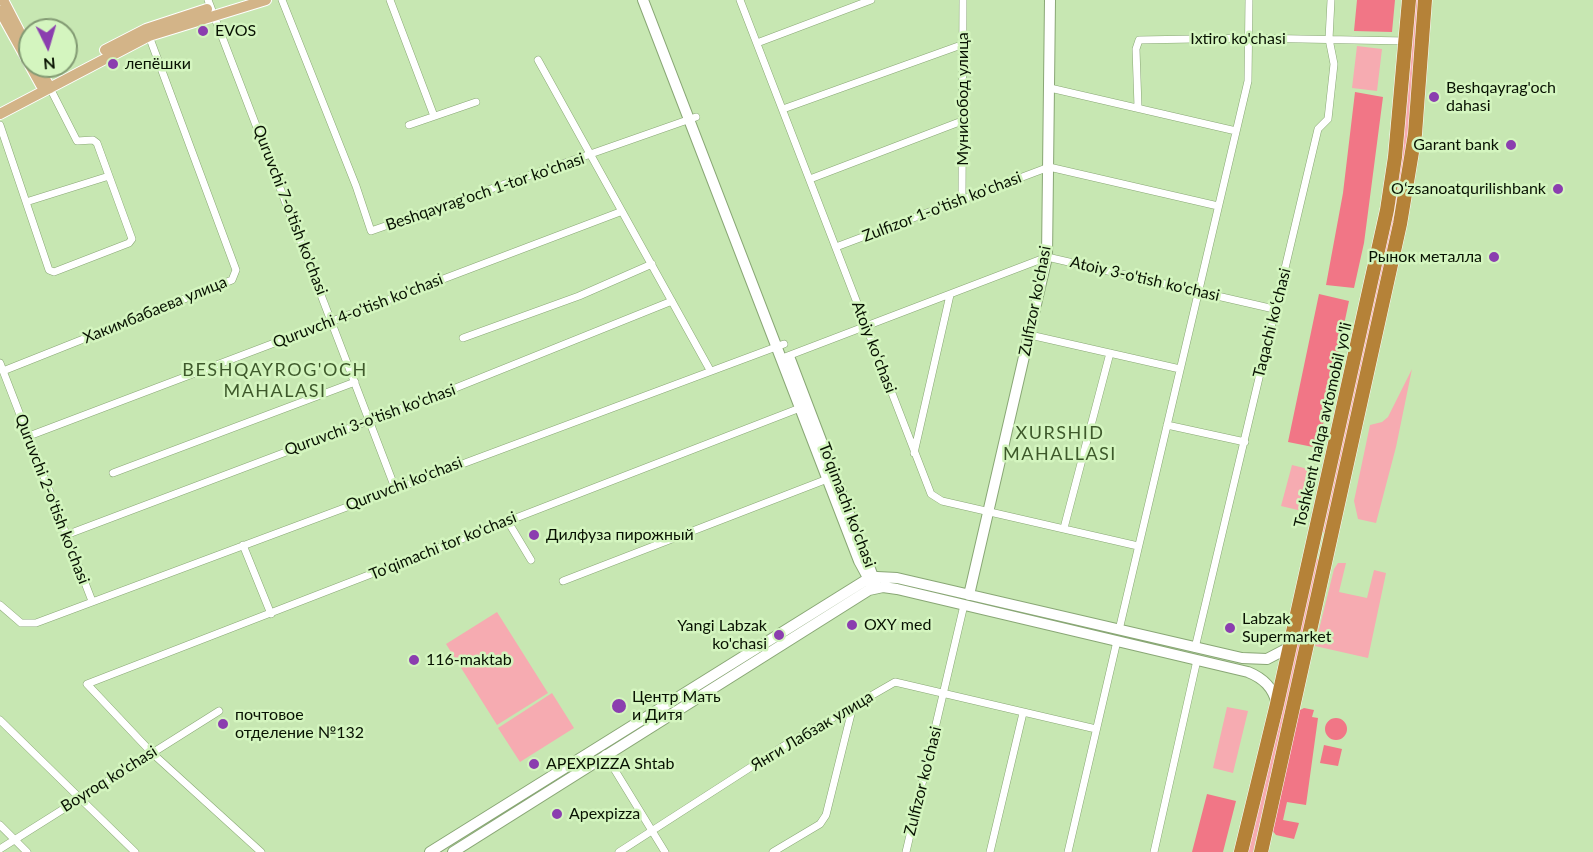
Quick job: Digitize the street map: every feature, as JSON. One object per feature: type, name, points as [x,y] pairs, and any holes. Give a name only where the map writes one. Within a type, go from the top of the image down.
[{"type":"highway","name":"Toshkent halqa avtomobil yo'li","points":[[1241,852],[1290,647],[1387,210],[1395,157],[1409,0]]},
{"type":"highway","name":"Toshkent halqa avtomobil yo'li","points":[[1261,852],[1395,252],[1412,159],[1425,0]]},
{"type":"highway","points":[[1312,547],[1329,551]]},
{"type":"main road","points":[[3,0],[8,26],[18,37]]},
{"type":"main road","points":[[0,114],[46,85],[146,29],[239,0]]},
{"type":"main road","points":[[0,107],[211,8],[266,0]]},
{"type":"main road","name":"To'qimachi ko'chasi","points":[[643,0],[692,118],[873,582]]},
{"type":"main road","name":"To'qimachi ko'chasi","points":[[650,0],[692,118]]},
{"type":"main road","name":"Zulfizor ko'chasi","points":[[967,600],[1047,256],[1050,0]]},
{"type":"main road","points":[[0,11],[46,85]]},
{"type":"main road","points":[[43,78],[46,85]]},
{"type":"main road","name":"To'qimachi ko'chasi","points":[[785,357],[800,408],[831,478]]},
{"type":"main road","points":[[453,852],[603,752],[873,582],[897,589],[967,600],[1118,635],[1195,648],[1232,662],[1265,681],[1272,690],[1277,704]]},
{"type":"main road","points":[[1118,635],[1197,660],[1232,662],[1267,659],[1290,647]]},
{"type":"main road","points":[[430,852],[603,752]]},
{"type":"street","name":"Beshqayrag'och 1-tor ko'chasi","points":[[282,0],[356,186],[371,231],[692,118]]},
{"type":"street","points":[[390,0],[434,116]]},
{"type":"street","name":"Atoiy koʻchasi","points":[[740,0],[867,326],[914,454],[934,498],[1138,546]]},
{"type":"street","points":[[757,43],[871,0]]},
{"type":"street","name":"Мунисобод улица","points":[[962,198],[963,0]]},
{"type":"street","points":[[1068,852],[1248,81],[1249,0]]},
{"type":"street","name":"Taqachi koʻchasi","points":[[1195,648],[1318,129],[1328,119],[1334,64],[1329,39],[1331,0]]},
{"type":"street","name":"Quruvchi 7-o'tish ko'chasi","points":[[211,8],[333,320],[395,488]]},
{"type":"street","name":"Хакимбабаева улица","points":[[3,371],[232,280],[236,276],[236,270],[149,36]]},
{"type":"street","name":"Ixtiro ko'chasi","points":[[1138,107],[1136,43],[1138,40],[1249,38],[1406,41]]},
{"type":"street","points":[[783,109],[964,44]]},
{"type":"street","points":[[538,60],[588,155],[652,264],[710,370]]},
{"type":"street","points":[[0,125],[49,270],[54,272],[131,241],[96,141],[77,141],[46,85]]},
{"type":"street","points":[[1050,88],[1236,131]]},
{"type":"street","points":[[409,125],[476,102]]},
{"type":"street","points":[[810,179],[962,121]]},
{"type":"street","points":[[1049,167],[1218,206]]},
{"type":"street","name":"Zulfizor 1-o'tish ko'chasi","points":[[836,247],[1049,167]]},
{"type":"street","points":[[26,202],[109,176]]},
{"type":"street","name":"Quruvchi 4-o'tish ko'chasi","points":[[29,436],[620,212]]},
{"type":"street","name":"Atoiy 3-o'tish ko'chasi","points":[[785,357],[1047,256],[1274,309]]},
{"type":"street","points":[[463,338],[579,296],[652,264]]},
{"type":"street","points":[[914,454],[950,295]]},
{"type":"street","name":"Quruvchi 3-o'tish ko'chasi","points":[[66,535],[453,389],[672,301]]},
{"type":"street","points":[[1030,335],[1180,369]]},
{"type":"street","name":"Quruvchi ko'chasi","points":[[0,605],[16,620],[26,625],[36,623],[780,345]]},
{"type":"street","points":[[1064,528],[1110,353]]},
{"type":"street","name":"Quruvchi 2-o'tish ko'chasi","points":[[0,363],[92,601]]},
{"type":"street","points":[[113,473],[355,382]]},
{"type":"street","name":"To'qimachi tor ko'chasi","points":[[152,753],[87,684],[800,408]]},
{"type":"street","points":[[1167,424],[1245,442]]},
{"type":"street","points":[[563,581],[831,478]]},
{"type":"street","points":[[507,520],[531,560]]},
{"type":"street","points":[[243,545],[271,614]]},
{"type":"street","name":"Zulfizor ko'chasi","points":[[906,852],[967,600]]},
{"type":"street","points":[[1155,852],[1197,660]]},
{"type":"street","name":"Янги Лабзак улица","points":[[619,852],[895,682],[1096,729]]},
{"type":"street","points":[[773,852],[824,819],[854,706]]},
{"type":"street","name":"Boyroq ko'chasi","points":[[0,849],[219,711]]},
{"type":"street","points":[[990,852],[1023,713]]},
{"type":"street","points":[[0,720],[135,852]]},
{"type":"street","points":[[603,752],[665,852]]},
{"type":"street","points":[[152,753],[261,852]]},
{"type":"street","points":[[0,825],[27,852]]},
{"type":"shaded area","points":[[1357,0],[1395,0],[1392,32],[1354,31]]},
{"type":"shaded area","points":[[1416,0],[1421,0],[1408,137],[1394,222],[1327,533],[1323,532],[1380,270],[1405,123]]},
{"type":"shaded area","points":[[1357,46],[1382,49],[1377,91],[1352,88]]},
{"type":"shaded area","points":[[1355,92],[1383,97],[1364,243],[1354,288],[1326,285],[1343,193]]},
{"type":"shaded area","points":[[1319,294],[1349,301],[1318,448],[1288,442]]},
{"type":"shaded area","points":[[1412,369],[1396,447],[1376,523],[1358,519],[1354,501],[1370,425],[1382,422],[1388,417]]},
{"type":"shaded area","points":[[1292,465],[1312,470],[1302,511],[1281,506]]},
{"type":"shaded area","points":[[1316,559],[1320,560],[1253,852],[1248,852]]},
{"type":"shaded area","points":[[1338,563],[1346,563],[1339,592],[1367,598],[1374,570],[1386,573],[1368,658],[1315,646],[1334,569]]},
{"type":"shaded area","points":[[497,612],[548,693],[497,725],[446,644]]},
{"type":"shaded area","points":[[552,693],[574,728],[520,762],[498,728]]},
{"type":"shaded area","points":[[1227,707],[1248,711],[1233,773],[1213,768]]},
{"type":"shaded area","points":[[1304,708],[1314,710],[1312,717],[1318,718],[1306,805],[1287,802],[1283,820],[1299,823],[1294,839],[1276,835],[1271,829],[1298,711]]},
{"type":"shaded area","points":[[1336,718],[1344,721],[1347,729],[1344,737],[1336,740],[1328,737],[1325,729],[1328,721]]},
{"type":"shaded area","points":[[1324,745],[1342,749],[1338,766],[1320,763]]},
{"type":"shaded area","points":[[1207,794],[1236,801],[1223,852],[1192,852]]},
{"type":"place","name":"EVOS","points":[[203,31]]},
{"type":"place","name":"лепёшки","points":[[113,64]]},
{"type":"place","name":"Beshqayrag'och dahasi","points":[[1434,97]]},
{"type":"place","name":"Garant bank","points":[[1511,145]]},
{"type":"place","name":"Oʻzsanoatqurilishbank","points":[[1558,189]]},
{"type":"place","name":"Рынок металла","points":[[1494,257]]},
{"type":"place","name":"Дилфуза пирожный","points":[[534,535]]},
{"type":"place","name":"OXY med","points":[[852,625]]},
{"type":"place","name":"Labzak Supermarket","points":[[1230,628]]},
{"type":"place","name":"Yangi Labzak ko'chasi","points":[[779,635]]},
{"type":"place","name":"116-maktab","points":[[414,660]]},
{"type":"place","name":"Центр Мать и Дитя","points":[[619,706]]},
{"type":"place","name":"почтовое отделение №132","points":[[223,724]]},
{"type":"place","name":"APEXPIZZA Shtab","points":[[534,764]]},
{"type":"place","name":"Apexpizza","points":[[557,814]]},
{"type":"district","name":"BESHQAYROG'OCH MAHALASI","points":[[275,380]]},
{"type":"district","name":"XURSHID MAHALLASI","points":[[1060,443]]}]
